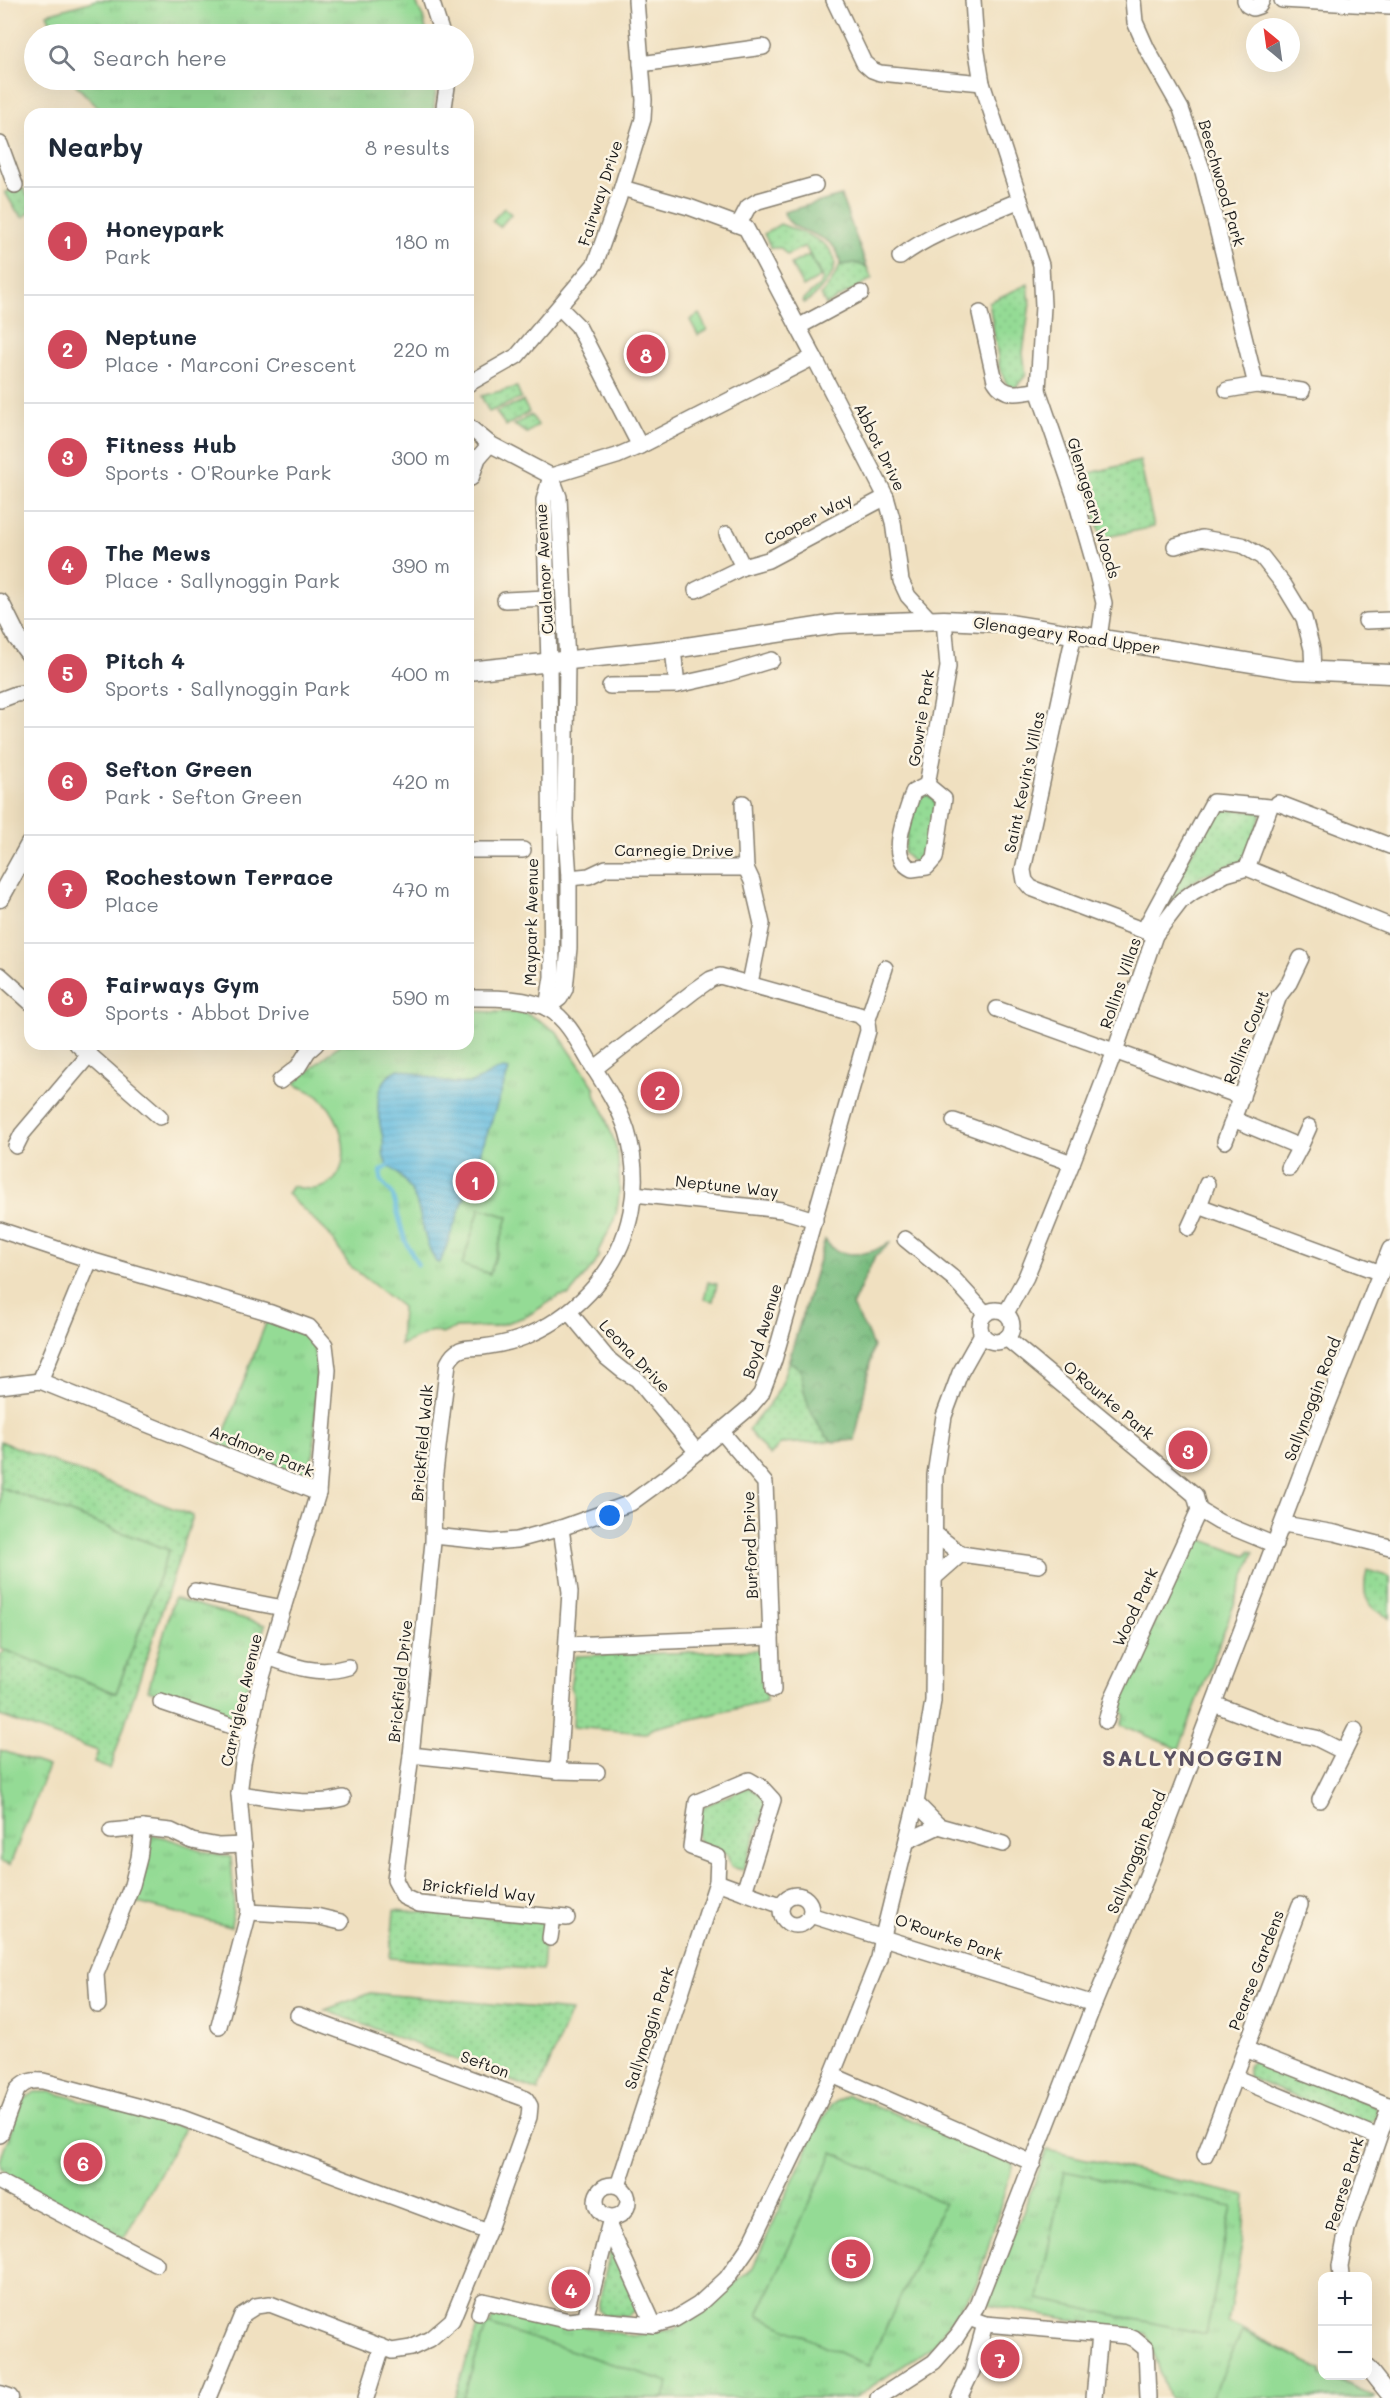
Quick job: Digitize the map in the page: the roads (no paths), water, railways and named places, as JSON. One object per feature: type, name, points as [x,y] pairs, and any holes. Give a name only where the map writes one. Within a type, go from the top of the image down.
[{"type":"main road","points":[[0,603],[24,646]]},
{"type":"main road","name":"Glenageary Road Upper","points":[[474,670],[673,649],[837,624],[937,620],[1004,623],[1312,672],[1390,674]]},
{"type":"main road","points":[[0,898],[24,855]]},
{"type":"main road","points":[[0,2395],[9,2398]]},
{"type":"street","points":[[431,0],[439,24]]},
{"type":"street","name":"Fairway Drive","points":[[474,381],[512,360],[595,264],[643,119],[644,100],[636,0]]},
{"type":"street","points":[[834,0],[864,63],[872,70],[880,73],[982,83]]},
{"type":"street","name":"Glenageary Woods","points":[[973,0],[976,46],[982,83],[1041,265],[1043,306],[1038,390],[1075,497],[1096,570],[1104,603],[1099,638]]},
{"type":"street","name":"Beechwood Park","points":[[1132,0],[1135,22],[1147,49],[1181,109],[1203,172],[1256,385]]},
{"type":"street","points":[[1245,0],[1247,5],[1253,8],[1259,6],[1262,0]]},
{"type":"street","points":[[1281,0],[1390,6]]},
{"type":"street","points":[[641,64],[763,47]]},
{"type":"street","points":[[444,108],[447,90]]},
{"type":"street","points":[[0,144],[15,185]]},
{"type":"street","points":[[622,188],[739,224],[748,207],[758,201],[815,185]]},
{"type":"street","points":[[900,257],[929,239],[1020,200]]},
{"type":"street","name":"Abbot Drive","points":[[739,224],[748,230],[886,497],[893,522],[898,564],[904,588],[937,620]]},
{"type":"street","points":[[798,327],[861,293]]},
{"type":"street","points":[[559,308],[578,326],[640,446]]},
{"type":"street","points":[[980,313],[995,381],[999,388],[1013,394],[1038,390]]},
{"type":"street","points":[[474,431],[490,444],[551,476],[617,456],[640,446],[814,357]]},
{"type":"street","points":[[1227,390],[1256,385],[1302,391]]},
{"type":"street","points":[[474,469],[478,458],[490,444]]},
{"type":"street","name":"Cualanor Avenue","points":[[551,476],[544,500],[546,598],[558,662]]},
{"type":"street","name":"Cualanor Avenue","points":[[551,476],[559,496],[558,662]]},
{"type":"street","name":"Cooper Way","points":[[696,590],[743,567],[768,560],[886,497]]},
{"type":"street","points":[[727,534],[743,567]]},
{"type":"street","points":[[1175,546],[1202,538],[1242,545],[1262,558],[1284,585],[1304,618],[1312,650],[1312,672]]},
{"type":"street","name":"Cualanor Avenue","points":[[505,600],[546,598]]},
{"type":"street","name":"Gowrie Park","points":[[927,785],[948,667],[937,620]]},
{"type":"street","points":[[1366,621],[1390,620]]},
{"type":"street","name":"Saint Kevin's Villas","points":[[1074,634],[1023,870],[1025,881],[1031,888],[1150,933]]},
{"type":"street","points":[[673,649],[677,686]]},
{"type":"street","points":[[610,686],[677,686],[772,660]]},
{"type":"street","name":"Maypark Avenue","points":[[547,1008],[560,998],[565,989],[569,948],[569,878],[558,662]]},
{"type":"street","name":"Maypark Avenue","points":[[547,1008],[552,977],[550,820],[558,662]]},
{"type":"street","points":[[0,700],[24,693]]},
{"type":"street","name":"Gowrie Park","points":[[927,785],[944,799],[935,858],[927,867],[912,869],[901,861],[897,849],[913,792],[927,785]]},
{"type":"street","points":[[1150,933],[1213,802],[1274,805],[1390,846]]},
{"type":"street","name":"Carnegie Drive","points":[[743,803],[746,868],[752,880],[762,924],[750,983]]},
{"type":"street","points":[[1274,805],[1247,868],[1390,926]]},
{"type":"street","points":[[550,820],[565,820]]},
{"type":"street","points":[[474,850],[522,850]]},
{"type":"street","name":"Carnegie Drive","points":[[569,878],[589,876],[606,868],[746,868]]},
{"type":"street","name":"Rollins Villas","points":[[1006,1313],[1026,1277],[1115,1051],[1150,933],[1192,892],[1226,874],[1247,868]]},
{"type":"street","name":"Rollins Court","points":[[1225,1141],[1279,996],[1289,983],[1301,958]]},
{"type":"street","name":"Boyd Avenue","points":[[434,1536],[492,1542],[517,1540],[561,1528],[631,1503],[650,1491],[722,1432],[761,1394],[774,1360],[815,1220],[868,1031],[867,1022],[885,968]]},
{"type":"street","points":[[0,975],[24,997]]},
{"type":"street","points":[[594,1069],[711,979],[720,976],[859,1014],[867,1022]]},
{"type":"street","points":[[474,998],[530,1002],[547,1008],[566,1024],[613,1099],[627,1131],[632,1155],[634,1194],[626,1233],[619,1252],[594,1287],[569,1312]]},
{"type":"street","name":"Rollins Villas","points":[[997,1010],[1115,1051]]},
{"type":"street","points":[[84,1050],[160,1117]]},
{"type":"street","points":[[280,1081],[298,1067],[306,1050]]},
{"type":"street","name":"Rollins Court","points":[[1115,1051],[1242,1097]]},
{"type":"street","points":[[16,1146],[22,1134],[89,1054]]},
{"type":"street","points":[[1233,1119],[1300,1147]]},
{"type":"street","points":[[954,1121],[1072,1163]]},
{"type":"street","points":[[1290,1168],[1309,1127]]},
{"type":"street","points":[[1189,1228],[1207,1184]]},
{"type":"street","name":"Neptune Way","points":[[634,1194],[782,1210],[815,1220]]},
{"type":"street","points":[[1199,1206],[1381,1273]]},
{"type":"street","name":"Ardmore Park","points":[[0,1230],[309,1327],[325,1345],[328,1370],[318,1493],[40,1381]]},
{"type":"street","points":[[905,1239],[953,1278],[985,1313]]},
{"type":"street","name":"Sallynoggin Road","points":[[878,2398],[934,2362],[957,2336],[976,2307],[1214,1704],[1322,1419],[1390,1249]]},
{"type":"street","points":[[0,1386],[40,1381],[90,1260]]},
{"type":"street","points":[[996,1310],[1006,1313],[1010,1318],[1012,1329],[1006,1338],[990,1342],[982,1334],[980,1323],[985,1313],[996,1310]]},
{"type":"street","name":"Brickfield Walk","points":[[434,1536],[434,1482],[448,1363],[453,1354],[462,1349],[490,1346],[529,1335],[569,1312]]},
{"type":"street","name":"Leona Drive","points":[[569,1312],[607,1358],[637,1379],[697,1452]]},
{"type":"street","name":"O'Rourke Park","points":[[982,1334],[960,1373],[944,1416],[936,1475],[933,1701],[916,1803],[883,1936],[1094,2004]]},
{"type":"street","name":"O'Rourke Park","points":[[1006,1338],[1196,1495],[1199,1510]]},
{"type":"street","name":"Burford Drive","points":[[722,1432],[765,1483],[773,1690]]},
{"type":"street","name":"Carriglea Avenue","points":[[219,2026],[249,1912],[239,1794],[249,1732],[268,1657],[318,1493]]},
{"type":"street","points":[[1199,1510],[1219,1522],[1275,1545]]},
{"type":"street","name":"Wood Park","points":[[1106,1721],[1113,1697],[1199,1510]]},
{"type":"street","points":[[1284,1524],[1335,1533],[1390,1547]]},
{"type":"street","points":[[558,1771],[570,1592],[561,1528]]},
{"type":"street","points":[[935,1534],[961,1554],[1039,1564]]},
{"type":"street","name":"Brickfield Drive","points":[[434,1536],[411,1755],[558,1771],[597,1772]]},
{"type":"street","points":[[936,1576],[961,1554]]},
{"type":"street","points":[[195,1591],[283,1608]]},
{"type":"street","points":[[567,1645],[771,1637]]},
{"type":"street","points":[[268,1657],[307,1671],[332,1672],[348,1667]]},
{"type":"street","points":[[161,1702],[249,1732]]},
{"type":"street","points":[[1214,1704],[1287,1732],[1316,1738],[1344,1752]]},
{"type":"street","points":[[1320,1800],[1354,1730]]},
{"type":"street","name":"Brickfield Way","points":[[411,1755],[395,1880],[404,1897],[419,1904],[560,1917],[550,1938]]},
{"type":"street","name":"Sallynoggin Park","points":[[585,2319],[611,2223],[627,2205],[627,2195],[618,2186],[717,1882],[718,1857],[690,1847],[697,1802],[749,1780],[762,1787],[773,1800],[744,1892]]},
{"type":"street","points":[[239,1794],[295,1801],[329,1802],[343,1798]]},
{"type":"street","points":[[916,1803],[939,1826],[1003,1844]]},
{"type":"street","points":[[907,1841],[939,1826]]},
{"type":"street","points":[[111,1831],[143,1828],[171,1831],[192,1841],[219,1846],[244,1845]]},
{"type":"street","points":[[98,2005],[96,1974],[132,1885],[143,1828]]},
{"type":"street","points":[[479,2313],[483,2301],[569,2321],[585,2319],[654,2325],[675,2319],[698,2305],[727,2278],[750,2245],[832,2075],[879,1958],[883,1936],[810,1914],[802,1923],[791,1924],[784,1919],[782,1906],[717,1882]]},
{"type":"street","name":"Pearse Gardens","points":[[1205,2155],[1300,1905]]},
{"type":"street","points":[[249,1912],[316,1916],[341,1922]]},
{"type":"street","name":"Sefton","points":[[208,2398],[242,2314],[256,2306],[270,2304],[392,2351],[411,2348],[430,2339],[452,2320],[488,2232],[529,2116],[530,2106],[526,2099],[298,2015]]},
{"type":"street","name":"Pearse Gardens","points":[[1245,2049],[1390,2105]]},
{"type":"street","points":[[832,2075],[1034,2163]]},
{"type":"street","points":[[1234,2077],[1378,2137]]},
{"type":"street","points":[[0,2135],[17,2090],[27,2082],[35,2080],[182,2118],[488,2232]]},
{"type":"street","name":"Pearse Park","points":[[1341,2272],[1347,2229],[1390,2105]]},
{"type":"street","points":[[0,2182],[156,2264]]},
{"type":"street","points":[[618,2186],[604,2187],[600,2190],[595,2200],[596,2205],[601,2214],[611,2223],[654,2325]]},
{"type":"street","points":[[969,2318],[985,2324],[1134,2339],[1146,2349],[1148,2398]]},
{"type":"street","points":[[959,2398],[972,2371],[985,2324]]},
{"type":"street","points":[[1094,2398],[1100,2334]]},
{"type":"street","points":[[366,2398],[382,2347]]},
{"type":"street","points":[[1372,2373],[1390,2396]]},
{"type":"water","points":[[399,1069],[452,1083],[475,1082],[499,1070],[509,1070],[479,1157],[474,1155],[461,1192],[466,1194],[440,1263],[436,1262],[429,1247],[412,1193],[384,1159],[378,1100],[384,1082]]},
{"type":"waterway","points":[[389,1166],[381,1171],[381,1181],[392,1193],[405,1240],[418,1265]]},
{"type":"place","name":"Fairways Gym","points":[[646,354]]},
{"type":"place","name":"Neptune","points":[[660,1091]]},
{"type":"place","name":"Honeypark","points":[[475,1181]]},
{"type":"place","name":"Fitness Hub","points":[[1188,1450]]},
{"type":"place","name":"Sefton Green","points":[[83,2162]]},
{"type":"place","name":"Pitch 4","points":[[851,2259]]},
{"type":"place","name":"The Mews","points":[[571,2289]]},
{"type":"place","name":"Rochestown Terrace","points":[[1000,2359]]},
{"type":"district","name":"SALLYNOGGIN","points":[[1193,1758]]}]
